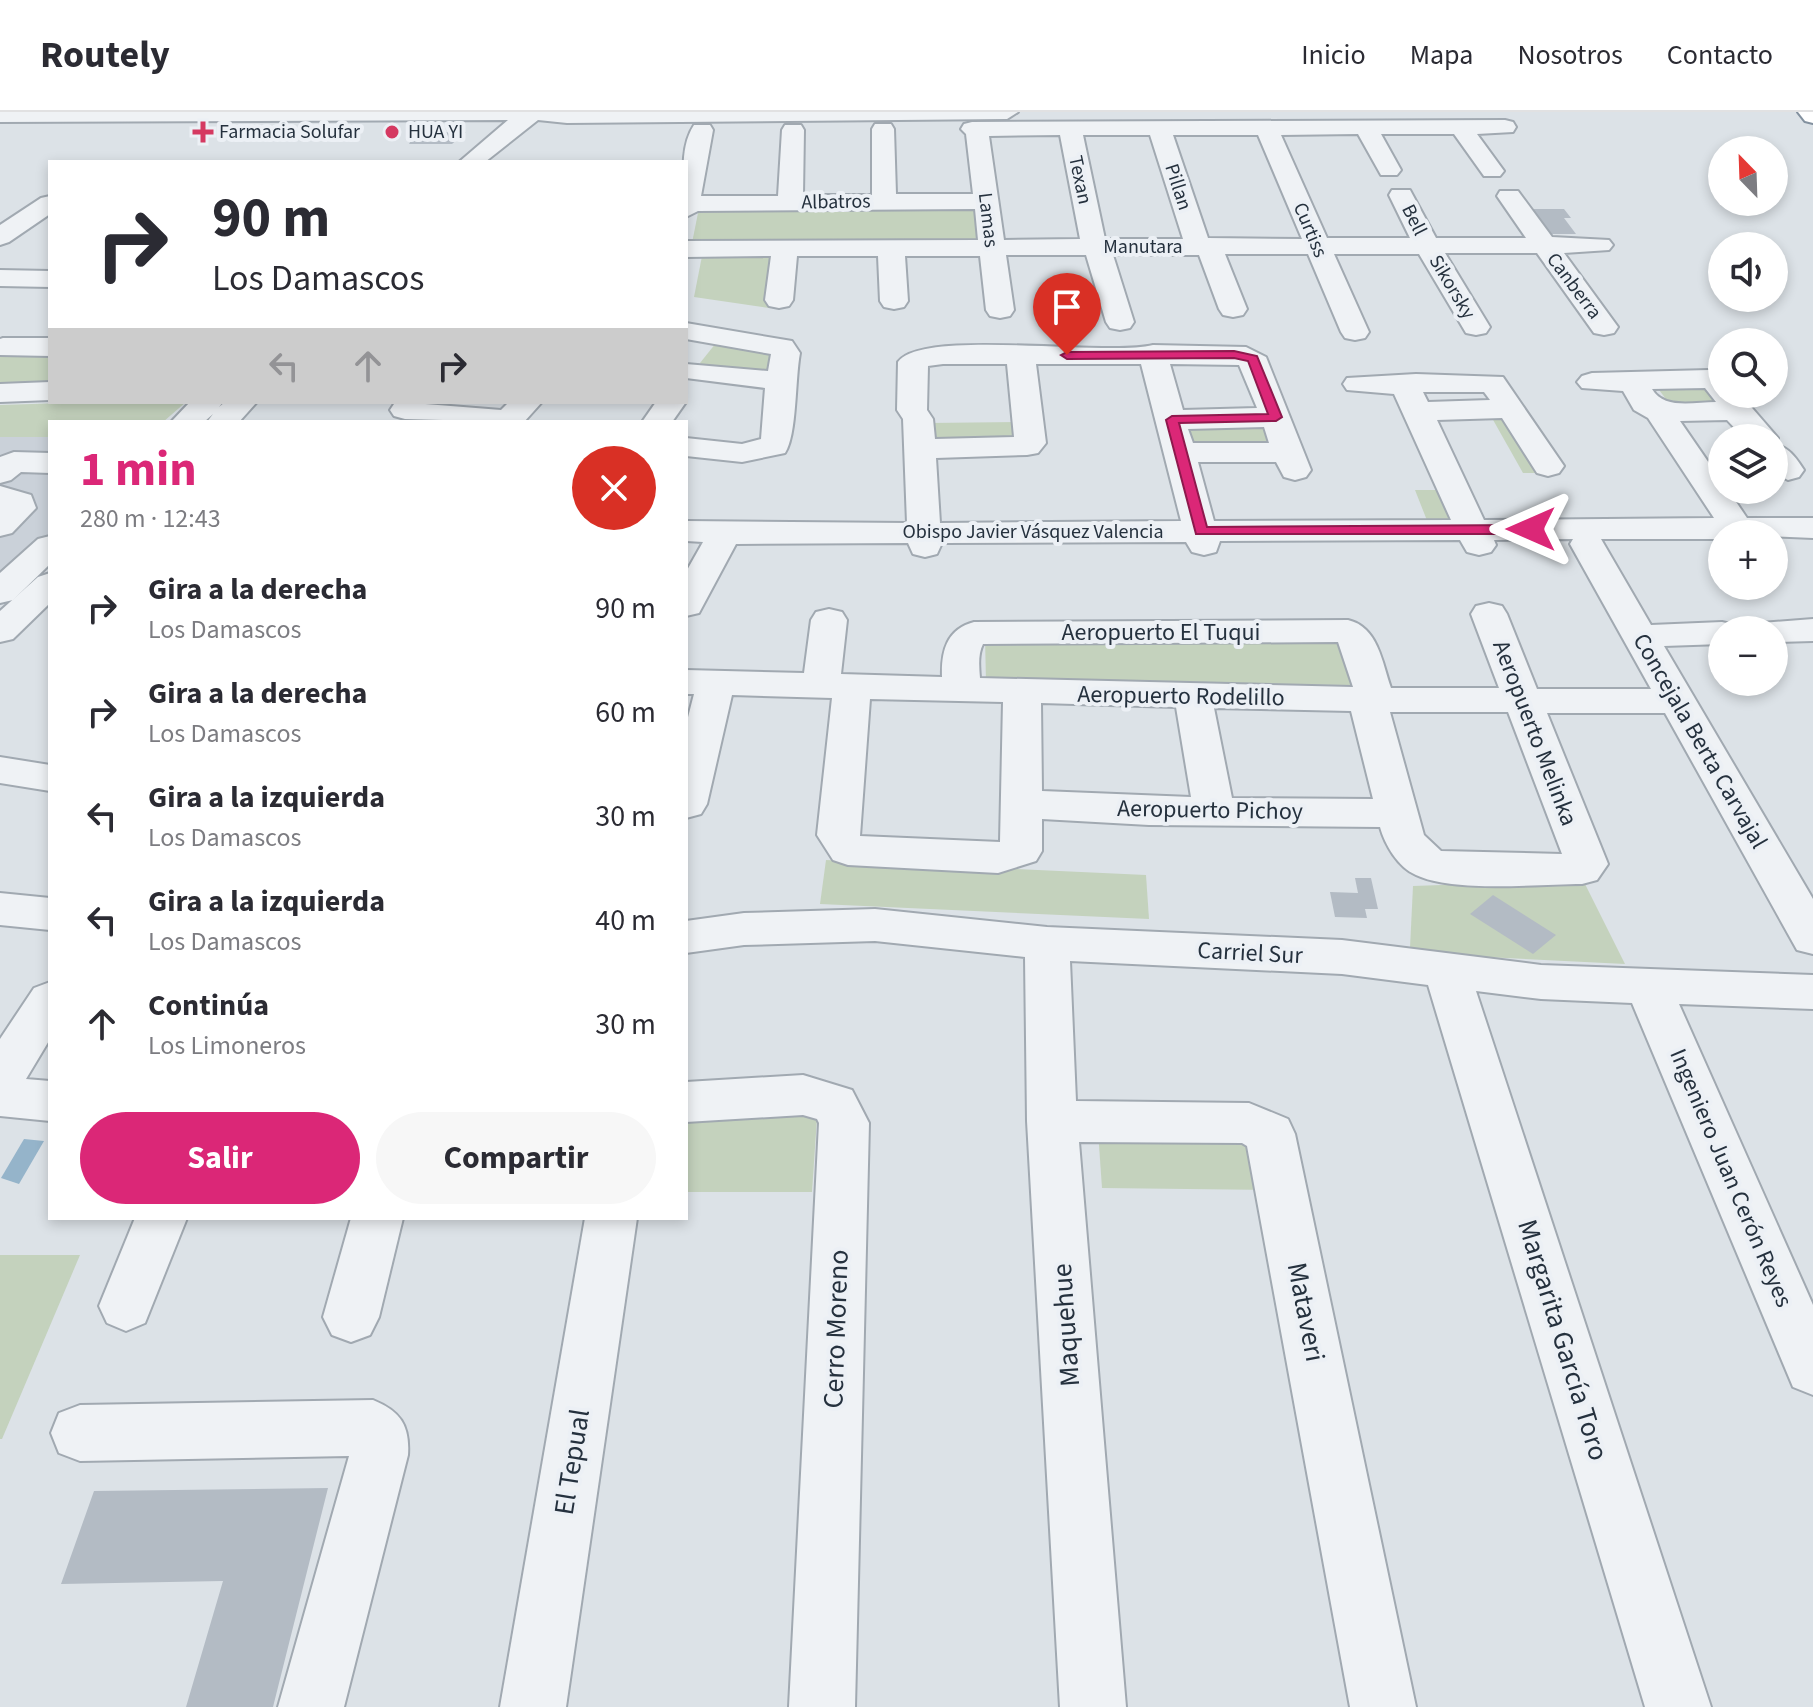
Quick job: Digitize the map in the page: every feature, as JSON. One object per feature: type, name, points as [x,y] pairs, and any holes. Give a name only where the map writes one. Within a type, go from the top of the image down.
[{"type":"street","points":[[0,115],[541,117],[1007,112]]},
{"type":"street","points":[[0,125],[173,116]]},
{"type":"street","points":[[501,160],[541,117]]},
{"type":"street","points":[[476,160],[541,117],[702,130],[1505,127]]},
{"type":"street","points":[[1460,127],[1492,171]]},
{"type":"street","name":"Pillan","points":[[1159,128],[1204,246],[1233,309]]},
{"type":"street","name":"Curtiss","points":[[1267,128],[1355,332]]},
{"type":"street","points":[[1366,128],[1389,170]]},
{"type":"street","points":[[883,129],[884,202]]},
{"type":"street","name":"Lamas","points":[[977,129],[1000,310]]},
{"type":"street","name":"Texan","points":[[1070,129],[1094,247],[1103,260],[1120,322]]},
{"type":"street","points":[[688,186],[690,166],[702,130]]},
{"type":"street","points":[[790,203],[793,130]]},
{"type":"street","name":"Bell","points":[[1401,195],[1427,246]]},
{"type":"street","name":"Canberra","points":[[1509,196],[1604,327]]},
{"type":"street","name":"Albatros","points":[[688,206],[986,201]]},
{"type":"street","points":[[0,237],[48,204]]},
{"type":"street","name":"Manutara","points":[[688,249],[1600,245]]},
{"type":"street","name":"Sikorsky","points":[[1427,246],[1476,327]]},
{"type":"street","points":[[779,300],[785,248]]},
{"type":"street","points":[[891,248],[894,301]]},
{"type":"street","points":[[0,278],[48,279]]},
{"type":"street","points":[[688,331],[786,342],[780,381],[777,441],[770,463],[742,453],[688,447]]},
{"type":"street","points":[[689,376],[716,335]]},
{"type":"street","points":[[3,347],[48,347]]},
{"type":"street","points":[[1029,444],[929,429],[912,410],[915,349],[1021,356],[1234,354],[1253,359],[1291,461],[1181,453]]},
{"type":"street","points":[[1153,354],[1203,538]]},
{"type":"street","points":[[1021,356],[1029,444]]},
{"type":"street","points":[[689,376],[780,381]]},
{"type":"street","points":[[1592,382],[1641,380],[1708,389]]},
{"type":"street","points":[[1635,382],[1645,404],[1659,412],[1724,520]]},
{"type":"street","points":[[1358,384],[1413,398],[1508,390],[1548,466]]},
{"type":"street","points":[[0,393],[48,391]]},
{"type":"street","points":[[1659,412],[1708,396]]},
{"type":"street","points":[[1413,398],[1476,537]]},
{"type":"street","points":[[188,420],[206,404]]},
{"type":"street","points":[[224,420],[240,404]]},
{"type":"street","points":[[404,411],[508,420],[525,404]]},
{"type":"street","points":[[1738,408],[1751,424]]},
{"type":"street","points":[[1172,420],[1276,417]]},
{"type":"street","points":[[981,418],[1029,444]]},
{"type":"street","points":[[925,540],[929,429]]},
{"type":"street","points":[[5,466],[48,463]]},
{"type":"street","points":[[0,496],[19,502],[19,508],[0,526]]},
{"type":"street","name":"Obispo Javier Vásquez Valencia","points":[[1788,530],[1813,528]]},
{"type":"street","name":"Obispo Javier Vásquez Valencia","points":[[688,532],[708,544],[1708,535]]},
{"type":"street","name":"Obispo Javier Vásquez Valencia","points":[[1476,537],[1587,544],[1708,537]]},
{"type":"street","points":[[1788,543],[1813,543]]},
{"type":"street","points":[[688,599],[708,544]]},
{"type":"street","name":"Concejala Berta Carvajal","points":[[1587,544],[1813,938]]},
{"type":"street","points":[[0,592],[48,548]]},
{"type":"street","points":[[0,631],[48,586]]},
{"type":"street","name":"Aeropuerto Melinka","points":[[1402,827],[1428,864],[1456,869],[1571,870],[1582,869],[1587,864],[1489,614]]},
{"type":"street","points":[[829,620],[836,686],[838,835],[848,850],[998,858],[1021,851],[1022,691]]},
{"type":"street","name":"Aeropuerto El Tuqui","points":[[962,690],[960,651],[966,638],[974,633],[1348,631],[1354,636],[1372,700]]},
{"type":"street","points":[[1639,636],[1708,634]]},
{"type":"street","points":[[688,788],[701,682]]},
{"type":"street","name":"Aeropuerto Rodelillo","points":[[701,682],[1372,700],[1677,701]]},
{"type":"street","points":[[1193,696],[1214,810]]},
{"type":"street","points":[[1372,700],[1402,827]]},
{"type":"street","points":[[0,770],[48,776]]},
{"type":"street","name":"Aeropuerto Pichoy","points":[[1021,804],[1149,811],[1214,810],[1402,827]]},
{"type":"street","points":[[0,909],[48,914]]},
{"type":"street","name":"Carriel Sur","points":[[688,937],[744,929],[837,924],[915,927],[1047,943],[1342,957],[1447,973],[1541,982],[1813,992]]},
{"type":"street","name":"Maquehue","points":[[1047,943],[1052,1121],[1093,1707]]},
{"type":"street","name":"Margarita García Toro","points":[[1447,973],[1678,1707]]},
{"type":"street","name":"Ingeniero Juan Cerón Reyes","points":[[1649,988],[1813,1369]]},
{"type":"street","points":[[0,1079],[48,1003]]},
{"type":"street","name":"Cerro Moreno","points":[[688,1102],[803,1095],[835,1104],[844,1123],[822,1707]]},
{"type":"street","points":[[0,1096],[48,1101]]},
{"type":"street","name":"Mataveri","points":[[1052,1121],[1249,1123],[1262,1127],[1270,1134],[1383,1707]]},
{"type":"street","points":[[126,1306],[160,1220]]},
{"type":"street","points":[[351,1317],[376,1220]]},
{"type":"street","name":"El Tepual","points":[[533,1707],[611,1220]]},
{"type":"street","points":[[80,1433],[373,1428],[380,1439],[379,1455],[311,1707]]},
{"type":"shaded area","points":[[0,437],[48,437],[48,560],[0,604]]},
{"type":"green space","points":[[980,207],[983,241],[692,243],[699,208]]},
{"type":"green space","points":[[702,256],[776,256],[769,308],[694,297]]},
{"type":"green space","points":[[716,343],[773,348],[776,372],[709,370],[700,363]]},
{"type":"green space","points":[[48,352],[48,384],[0,388],[0,356]]},
{"type":"green space","points":[[1654,383],[1708,383],[1708,406],[1671,406]]},
{"type":"green space","points":[[184,404],[165,420],[48,420],[48,437],[0,437],[0,405]]},
{"type":"green space","points":[[1492,418],[1513,418],[1545,473],[1523,473]]},
{"type":"green space","points":[[1272,421],[1280,442],[1194,444],[1187,424]]},
{"type":"green space","points":[[1018,422],[1016,441],[928,442],[927,423]]},
{"type":"green space","points":[[1415,490],[1445,490],[1459,523],[1428,523]]},
{"type":"green space","points":[[985,636],[1341,638],[1356,685],[986,683]]},
{"type":"green space","points":[[826,860],[1146,875],[1149,919],[820,904]]},
{"type":"green space","points":[[1583,880],[1625,964],[1465,956],[1410,948],[1413,886]]},
{"type":"green space","points":[[806,1106],[817,1118],[812,1192],[688,1192],[688,1120]]},
{"type":"green space","points":[[1098,1131],[1252,1139],[1273,1190],[1102,1188]]},
{"type":"green space","points":[[0,1255],[80,1255],[2,1439],[0,1439]]},
{"type":"water","points":[[24,1139],[44,1141],[19,1184],[1,1178]]},
{"type":"building","points":[[416,132],[466,132],[452,144],[409,144]]},
{"type":"building","points":[[1531,209],[1564,209],[1571,218],[1564,218],[1576,234],[1548,234]]},
{"type":"building","points":[[1355,878],[1371,878],[1378,909],[1365,909],[1367,918],[1335,917],[1330,892],[1358,893]]},
{"type":"building","points":[[1493,895],[1556,935],[1533,954],[1470,914]]},
{"type":"building","points":[[328,1488],[273,1707],[186,1707],[223,1581],[61,1584],[94,1491]]},
{"type":"place","name":"Farmacia Solufar","points":[[203,132]]},
{"type":"place","name":"HUA YI","points":[[392,132]]},
{"type":"route","points":[[1067,355],[1234,354],[1253,359],[1276,417],[1172,420],[1201,531],[1531,529]]}]
